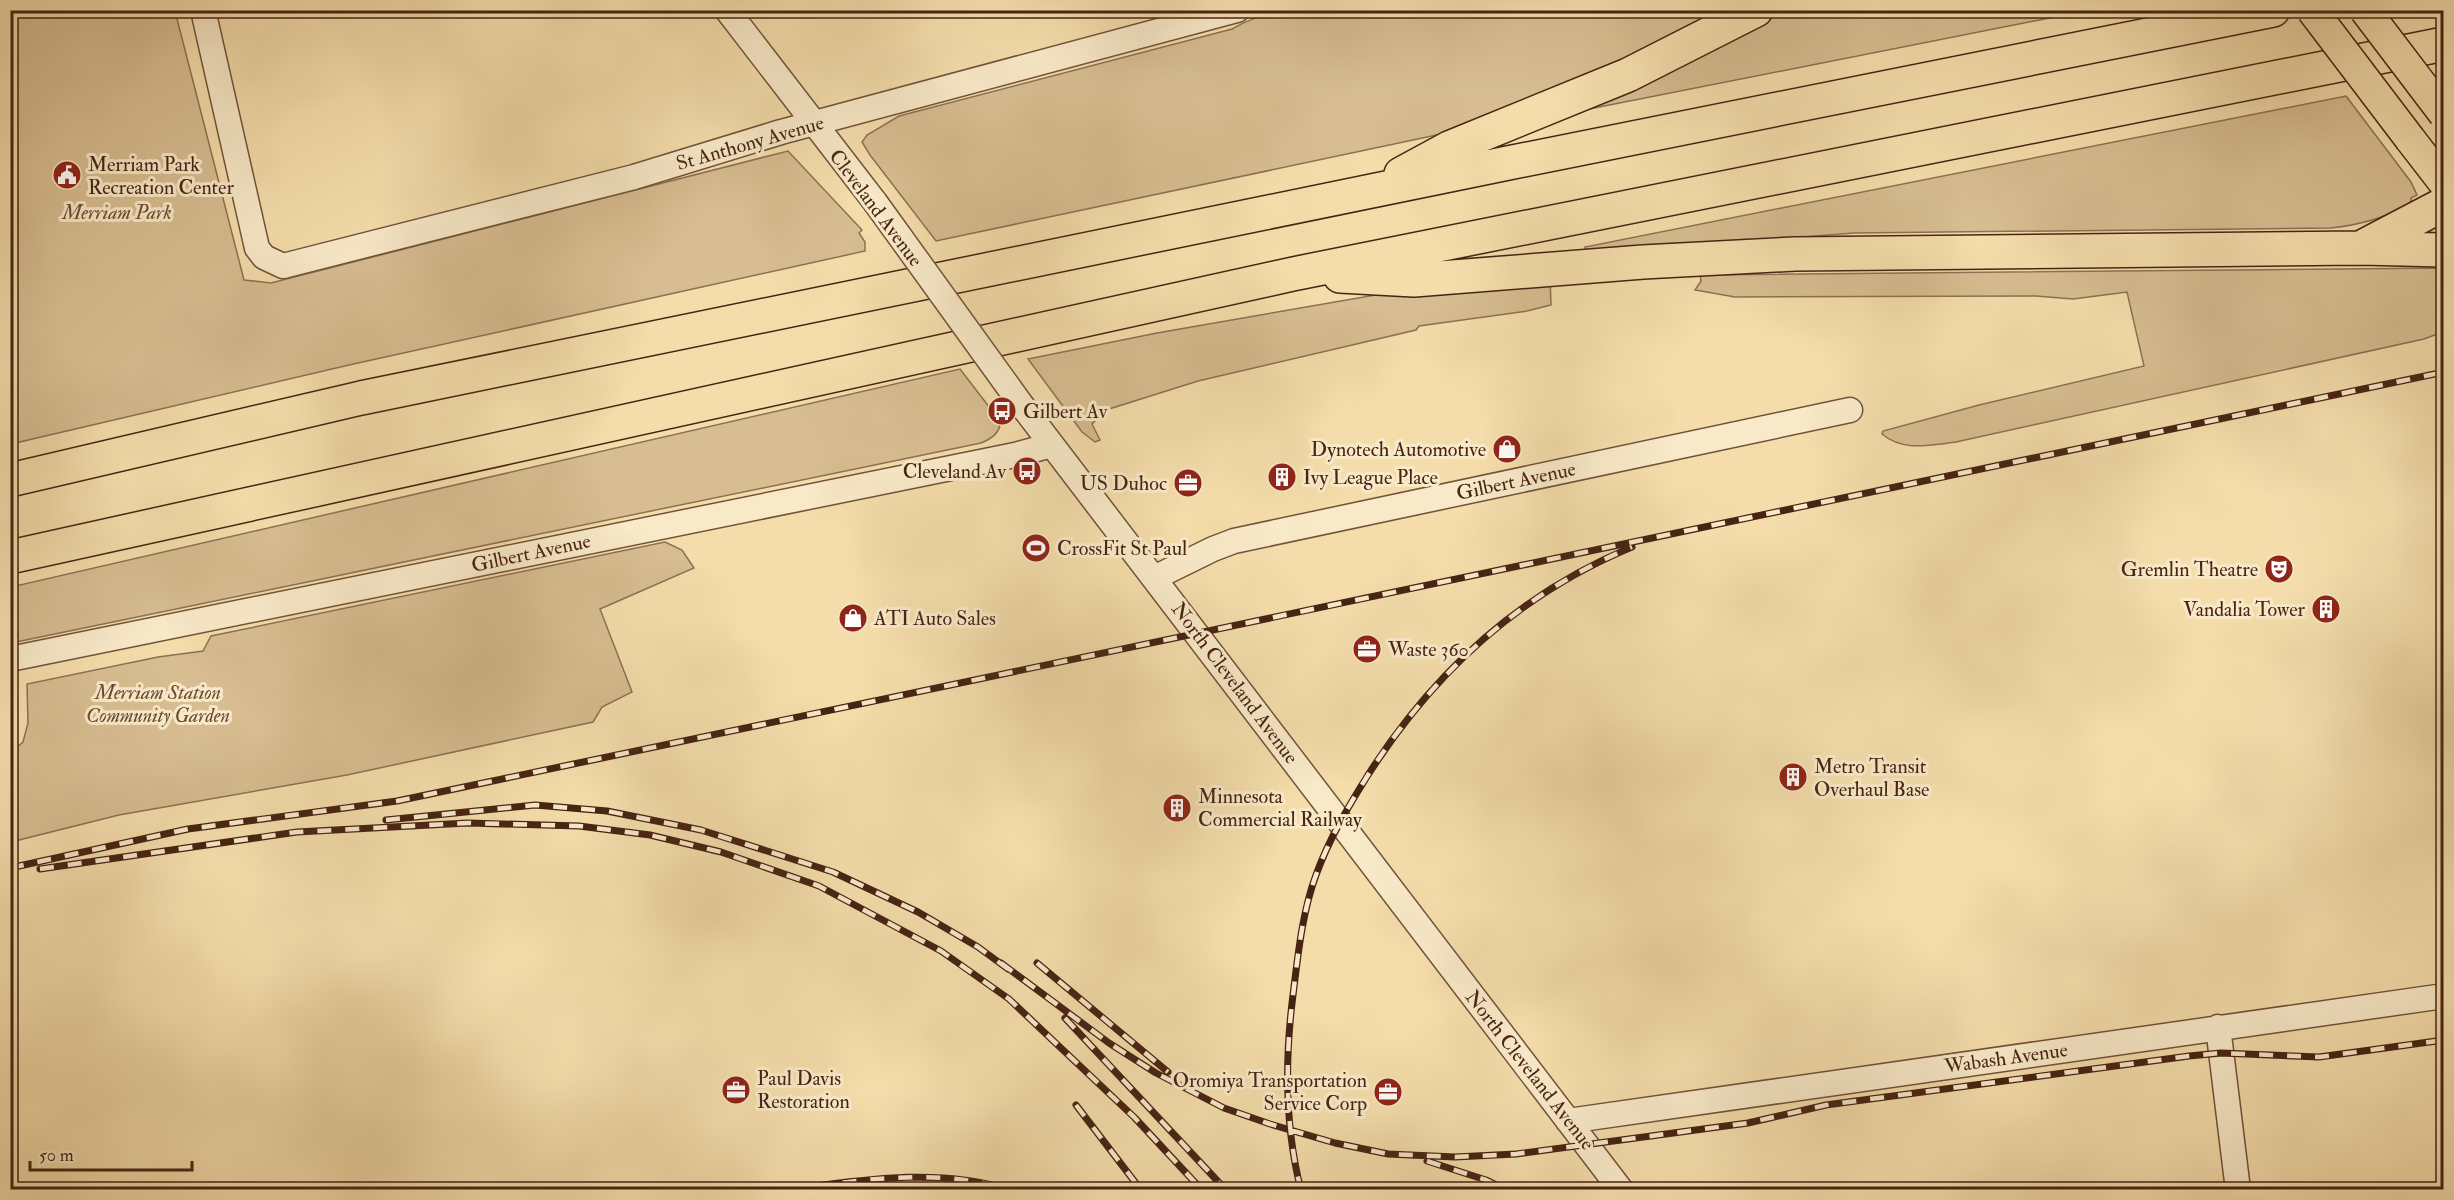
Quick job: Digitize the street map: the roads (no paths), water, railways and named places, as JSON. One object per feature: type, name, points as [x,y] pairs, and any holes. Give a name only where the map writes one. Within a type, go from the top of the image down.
[{"type":"highway","points":[[1371,191],[1449,148],[1628,75],[1756,10]]},
{"type":"highway","points":[[10,480],[361,398],[1371,191],[2273,10]]},
{"type":"highway","points":[[10,557],[1293,274],[2444,44]]},
{"type":"highway","points":[[2361,248],[2444,204]]},
{"type":"highway","points":[[1293,274],[1414,280],[1643,262],[1795,254],[2361,248],[2444,250]]},
{"type":"main road","points":[[2312,10],[2444,183]]},
{"type":"main road","points":[[2365,10],[2444,114]]},
{"type":"street","name":"St Anthony Avenue","points":[[203,10],[256,242],[264,257],[283,266],[409,236],[634,177],[814,124],[1237,10]]},
{"type":"street","name":"Cleveland Avenue","points":[[727,10],[875,202],[1023,407]]},
{"type":"street","name":"North Cleveland Avenue","points":[[1023,407],[1621,1190]]},
{"type":"street","name":"Gilbert Avenue","points":[[1154,578],[1202,553],[1234,541],[1850,410]]},
{"type":"street","name":"Gilbert Avenue","points":[[10,659],[1015,455],[1052,445]]},
{"type":"street","name":"Wabash Avenue","points":[[1568,1121],[2444,996]]},
{"type":"street","points":[[2218,1027],[2238,1190]]},
{"type":"railway","points":[[10,868],[188,829],[397,801],[2444,372]]},
{"type":"railway","points":[[1301,1190],[1289,1118],[1290,1019],[1307,904],[1316,875],[1333,836],[1368,775],[1393,738],[1451,670],[1517,612],[1591,566],[1632,547]]},
{"type":"railway","points":[[386,820],[535,805],[607,811],[701,830],[833,872],[918,912],[978,947],[1008,969]]},
{"type":"railway","points":[[40,869],[297,832],[468,823],[579,826],[650,835],[721,852],[819,886],[941,951],[1009,999],[1134,1117],[1202,1190]]},
{"type":"railway","points":[[1001,963],[1109,1043],[1156,1073],[1224,1108],[1335,1143],[1388,1154],[1455,1157],[1516,1154],[1748,1123],[1826,1105],[2189,1056],[2221,1053],[2319,1057],[2444,1040]]},
{"type":"railway","points":[[1037,963],[1168,1072]]},
{"type":"railway","points":[[1065,1018],[1226,1190]]},
{"type":"railway","points":[[1076,1105],[1141,1190]]},
{"type":"railway","points":[[1427,1161],[1486,1180],[1506,1190]]},
{"type":"railway","points":[[787,1190],[871,1180],[927,1177],[983,1183],[1010,1190]]},
{"type":"place","name":"Merriam Park Recreation Center","points":[[67,175]]},
{"type":"place","name":"Gilbert Av","points":[[1002,411]]},
{"type":"place","name":"Dynotech Automotive","points":[[1507,449]]},
{"type":"place","name":"Cleveland Av","points":[[1027,471]]},
{"type":"place","name":"Ivy League Place","points":[[1282,477]]},
{"type":"place","name":"US Duhoc","points":[[1188,483]]},
{"type":"place","name":"CrossFit St Paul","points":[[1036,548]]},
{"type":"place","name":"Gremlin Theatre","points":[[2279,569]]},
{"type":"place","name":"Vandalia Tower","points":[[2326,609]]},
{"type":"place","name":"ATI Auto Sales","points":[[853,618]]},
{"type":"place","name":"Waste 360","points":[[1367,649]]},
{"type":"place","name":"Metro Transit Overhaul Base","points":[[1793,777]]},
{"type":"place","name":"Minnesota Commercial Railway","points":[[1177,808]]},
{"type":"place","name":"Paul Davis Restoration","points":[[736,1090]]},
{"type":"place","name":"Oromiya Transportation Service Corp","points":[[1388,1092]]},
{"type":"park label","name":"Merriam Park","points":[[117,212]]},
{"type":"park label","name":"Merriam Station Community Garden","points":[[158,704]]}]
